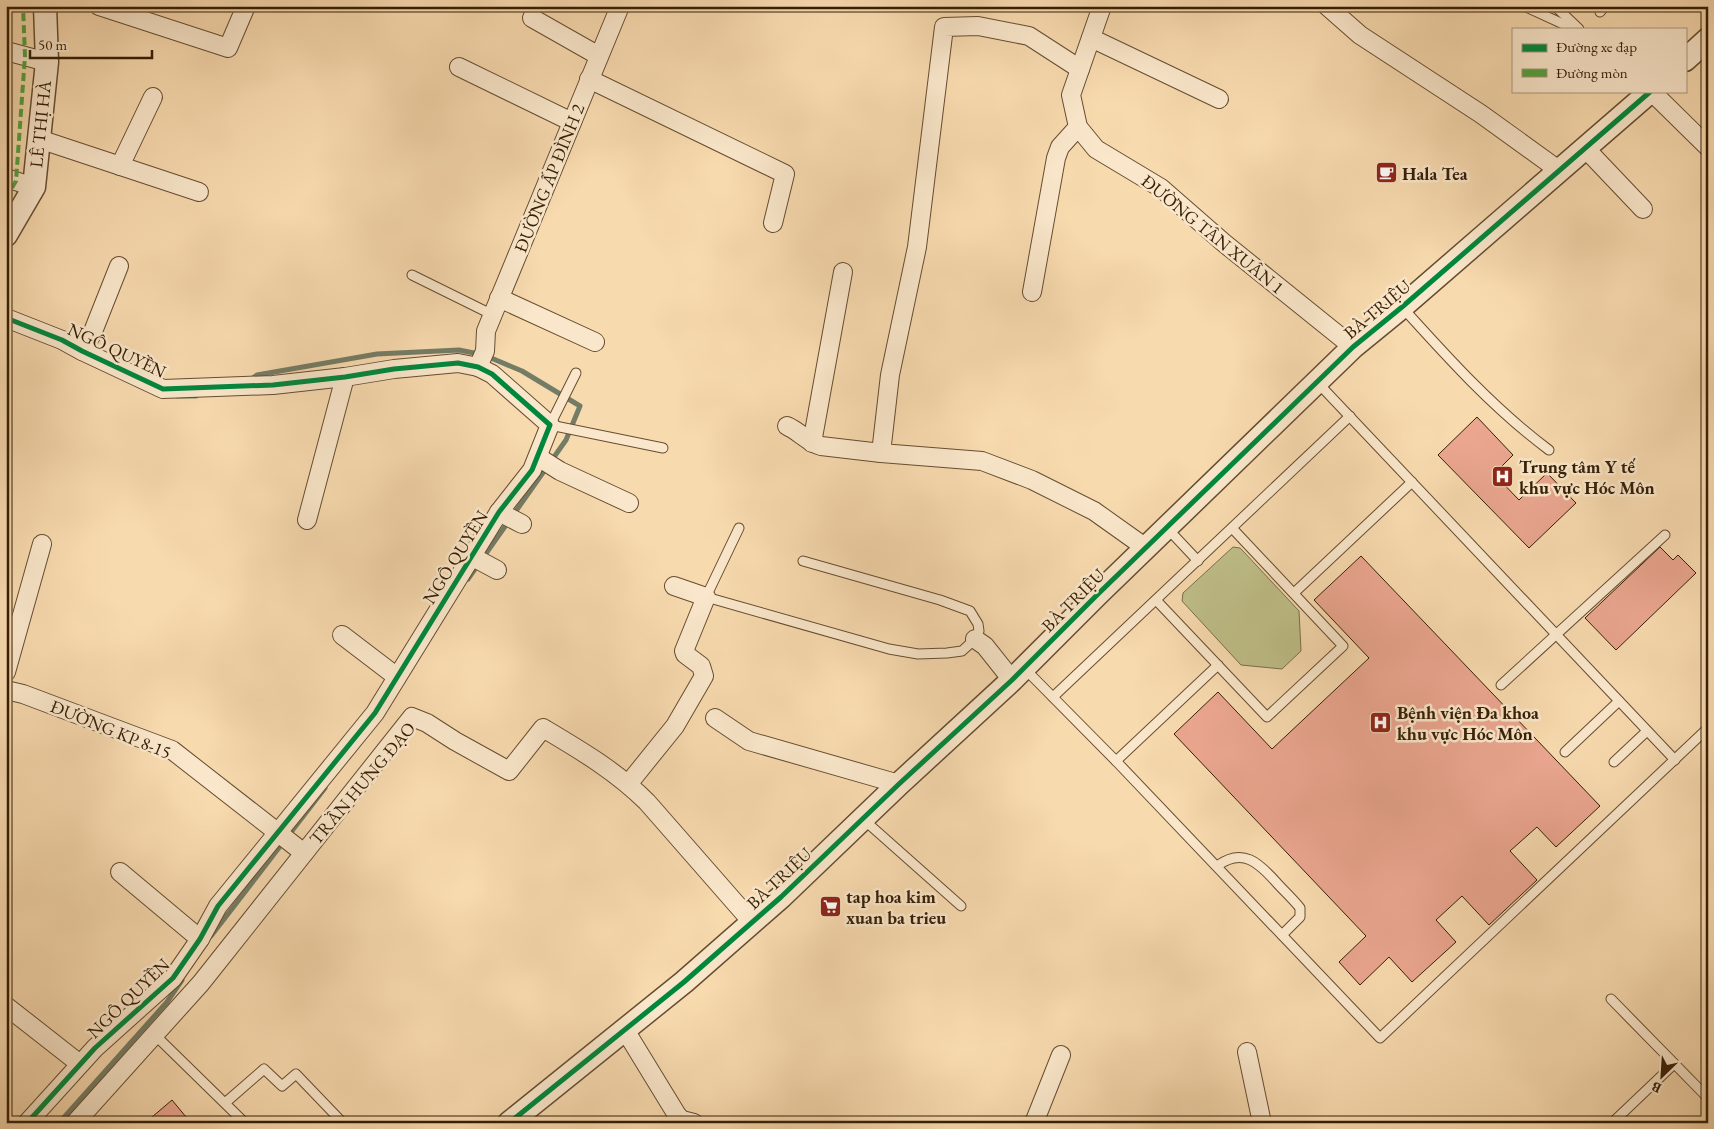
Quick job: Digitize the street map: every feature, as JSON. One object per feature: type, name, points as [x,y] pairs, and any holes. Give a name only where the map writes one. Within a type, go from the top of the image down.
[{"type":"street","name":"LÊ THỊ HÀ","points":[[6,235],[34,187],[47,62],[45,6]]},
{"type":"street","points":[[99,6],[228,48],[246,6]]},
{"type":"street","name":"ĐƯỜNG ẤP ĐÌNH 2","points":[[481,358],[486,331],[499,298],[620,6]]},
{"type":"street","name":"ĐƯỜNG TÂN XUÂN 1","points":[[1102,6],[1071,95],[1078,127],[1096,149],[1161,188],[1224,243],[1353,347]]},
{"type":"street","points":[[1327,6],[1360,36],[1481,114],[1560,170]]},
{"type":"street","points":[[532,18],[598,56]]},
{"type":"street","points":[[881,453],[890,375],[917,247],[944,27],[978,26],[1029,36],[1080,69]]},
{"type":"street","points":[[1091,38],[1220,99]]},
{"type":"street","points":[[1686,59],[1708,39]]},
{"type":"street","points":[[6,51],[47,62]]},
{"type":"street","points":[[459,67],[572,122]]},
{"type":"street","points":[[589,79],[785,174],[773,223]]},
{"type":"street","name":"BÀ TRIỆU","points":[[509,1123],[684,982],[781,897],[1018,674],[1353,347],[1402,307],[1650,92]]},
{"type":"street","points":[[1652,92],[1708,147]]},
{"type":"street","points":[[120,166],[153,97]]},
{"type":"street","points":[[1032,292],[1056,158],[1060,147],[1078,127]]},
{"type":"street","points":[[38,139],[199,192]]},
{"type":"street","points":[[1585,148],[1643,210]]},
{"type":"street","points":[[6,178],[34,187]]},
{"type":"street","points":[[86,344],[119,266]]},
{"type":"street","points":[[812,444],[843,272]]},
{"type":"street","points":[[499,298],[595,342]]},
{"type":"street","name":"NGÔ QUYỀN","points":[[6,318],[62,340],[86,344],[163,389],[273,385],[345,377],[394,369],[458,363],[481,358],[492,374],[550,425],[540,459],[501,513],[484,563],[397,678],[375,713],[218,906],[200,940],[172,978],[95,1048],[27,1123]]},
{"type":"street","points":[[307,520],[345,377]]},
{"type":"street","points":[[786,426],[795,430],[812,444],[821,446],[982,461],[1032,480],[1094,511],[1146,548]]},
{"type":"street","points":[[540,459],[560,471],[629,503]]},
{"type":"street","points":[[501,513],[522,524]]},
{"type":"street","points":[[6,672],[42,544]]},
{"type":"street","points":[[628,783],[675,726],[702,681],[704,673],[701,666],[685,654],[684,651],[706,597],[674,586]]},
{"type":"street","points":[[342,635],[397,678]]},
{"type":"street","points":[[975,639],[1018,674]]},
{"type":"street","name":"ĐƯỜNG KP 8-15","points":[[6,690],[24,694],[172,750],[304,853]]},
{"type":"street","name":"TRẦN HƯNG ĐẠO","points":[[74,1123],[201,983],[412,717],[427,723],[455,741],[509,770],[543,728],[596,759],[628,783],[705,866],[752,922]]},
{"type":"street","points":[[715,718],[749,741],[900,784]]},
{"type":"street","points":[[120,872],[200,940]]},
{"type":"street","points":[[6,1006],[80,1064]]},
{"type":"street","points":[[625,1030],[677,1115],[682,1120],[694,1123]]},
{"type":"street","points":[[1247,1052],[1262,1123]]},
{"type":"street","points":[[1034,1123],[1061,1056]]},
{"type":"lane","points":[[1524,6],[1572,28]]},
{"type":"lane","points":[[1555,6],[1579,28]]},
{"type":"lane","points":[[412,275],[493,315]]},
{"type":"lane","points":[[1402,307],[1450,360],[1510,418],[1549,450]]},
{"type":"lane","points":[[576,373],[550,425],[663,448]]},
{"type":"lane","points":[[1317,382],[1675,760]]},
{"type":"lane","points":[[1053,697],[1350,416]]},
{"type":"lane","points":[[1294,593],[1412,482]]},
{"type":"lane","points":[[739,528],[706,597],[889,649],[918,654],[947,654],[962,651],[975,639],[979,631],[978,624],[970,611],[940,600],[803,561]]},
{"type":"lane","points":[[1167,528],[1198,561]]},
{"type":"lane","points":[[1156,600],[1267,717],[1343,646],[1232,528]]},
{"type":"lane","points":[[1501,685],[1665,535]]},
{"type":"lane","points":[[1116,761],[1218,665]]},
{"type":"lane","points":[[1018,674],[1053,697],[1380,1038],[1708,728]]},
{"type":"lane","points":[[1565,752],[1619,701]]},
{"type":"lane","points":[[1614,762],[1647,730]]},
{"type":"lane","points":[[863,819],[961,906]]},
{"type":"lane","points":[[1217,866],[1224,861],[1240,858],[1248,859],[1263,868],[1300,908],[1300,917],[1282,935]]},
{"type":"lane","points":[[1611,999],[1708,1098]]},
{"type":"lane","points":[[154,1034],[245,1123]]},
{"type":"lane","points":[[1612,1123],[1674,1064]]},
{"type":"lane","points":[[225,1103],[264,1069],[282,1086],[296,1074],[343,1123]]},
{"type":"green space","points":[[1233,547],[1240,548],[1299,611],[1301,651],[1282,669],[1241,665],[1182,601],[1183,593]]},
{"type":"building","points":[[1477,417],[1513,455],[1494,474],[1519,500],[1547,473],[1576,503],[1529,548],[1438,455]]},
{"type":"building","points":[[1660,547],[1673,560],[1678,555],[1696,573],[1616,650],[1585,618]]},
{"type":"building","points":[[1361,556],[1600,806],[1556,847],[1537,827],[1510,851],[1537,880],[1489,925],[1462,896],[1436,920],[1456,942],[1412,982],[1389,957],[1360,985],[1339,962],[1366,936],[1174,734],[1218,692],[1272,749],[1369,658],[1314,600]]},
{"type":"building","points":[[172,1100],[191,1123],[145,1123]]},
{"type":"waterway","points":[[250,380],[257,375],[377,354],[459,350],[484,355],[522,371],[580,406],[566,440],[468,579]]},
{"type":"waterway","points":[[177,396],[196,396]]},
{"type":"waterway","points":[[211,936],[325,788]]},
{"type":"waterway","points":[[59,1123],[167,1002],[182,980]]},
{"type":"marked path","points":[[6,198],[16,181],[25,56],[23,6]]},
{"type":"cycle path","points":[[509,1123],[684,982],[781,897],[899,784],[1012,680],[1353,347],[1402,307],[1650,92]]},
{"type":"cycle path","points":[[6,318],[62,340],[163,389],[273,385],[345,377],[394,369],[458,363],[478,367],[492,374],[550,425],[532,470],[499,512],[375,713],[218,906],[200,939],[173,978],[95,1048],[27,1123]]},
{"type":"place","name":"Hala Tea","points":[[1386,173]]},
{"type":"place","name":"Trung tâm Y tế khu vực Hóc Môn","points":[[1503,476]]},
{"type":"place","name":"Bệnh viện Đa khoa khu vực Hóc Môn","points":[[1381,722]]},
{"type":"place","name":"tap hoa kim xuan ba trieu","points":[[830,906]]}]
